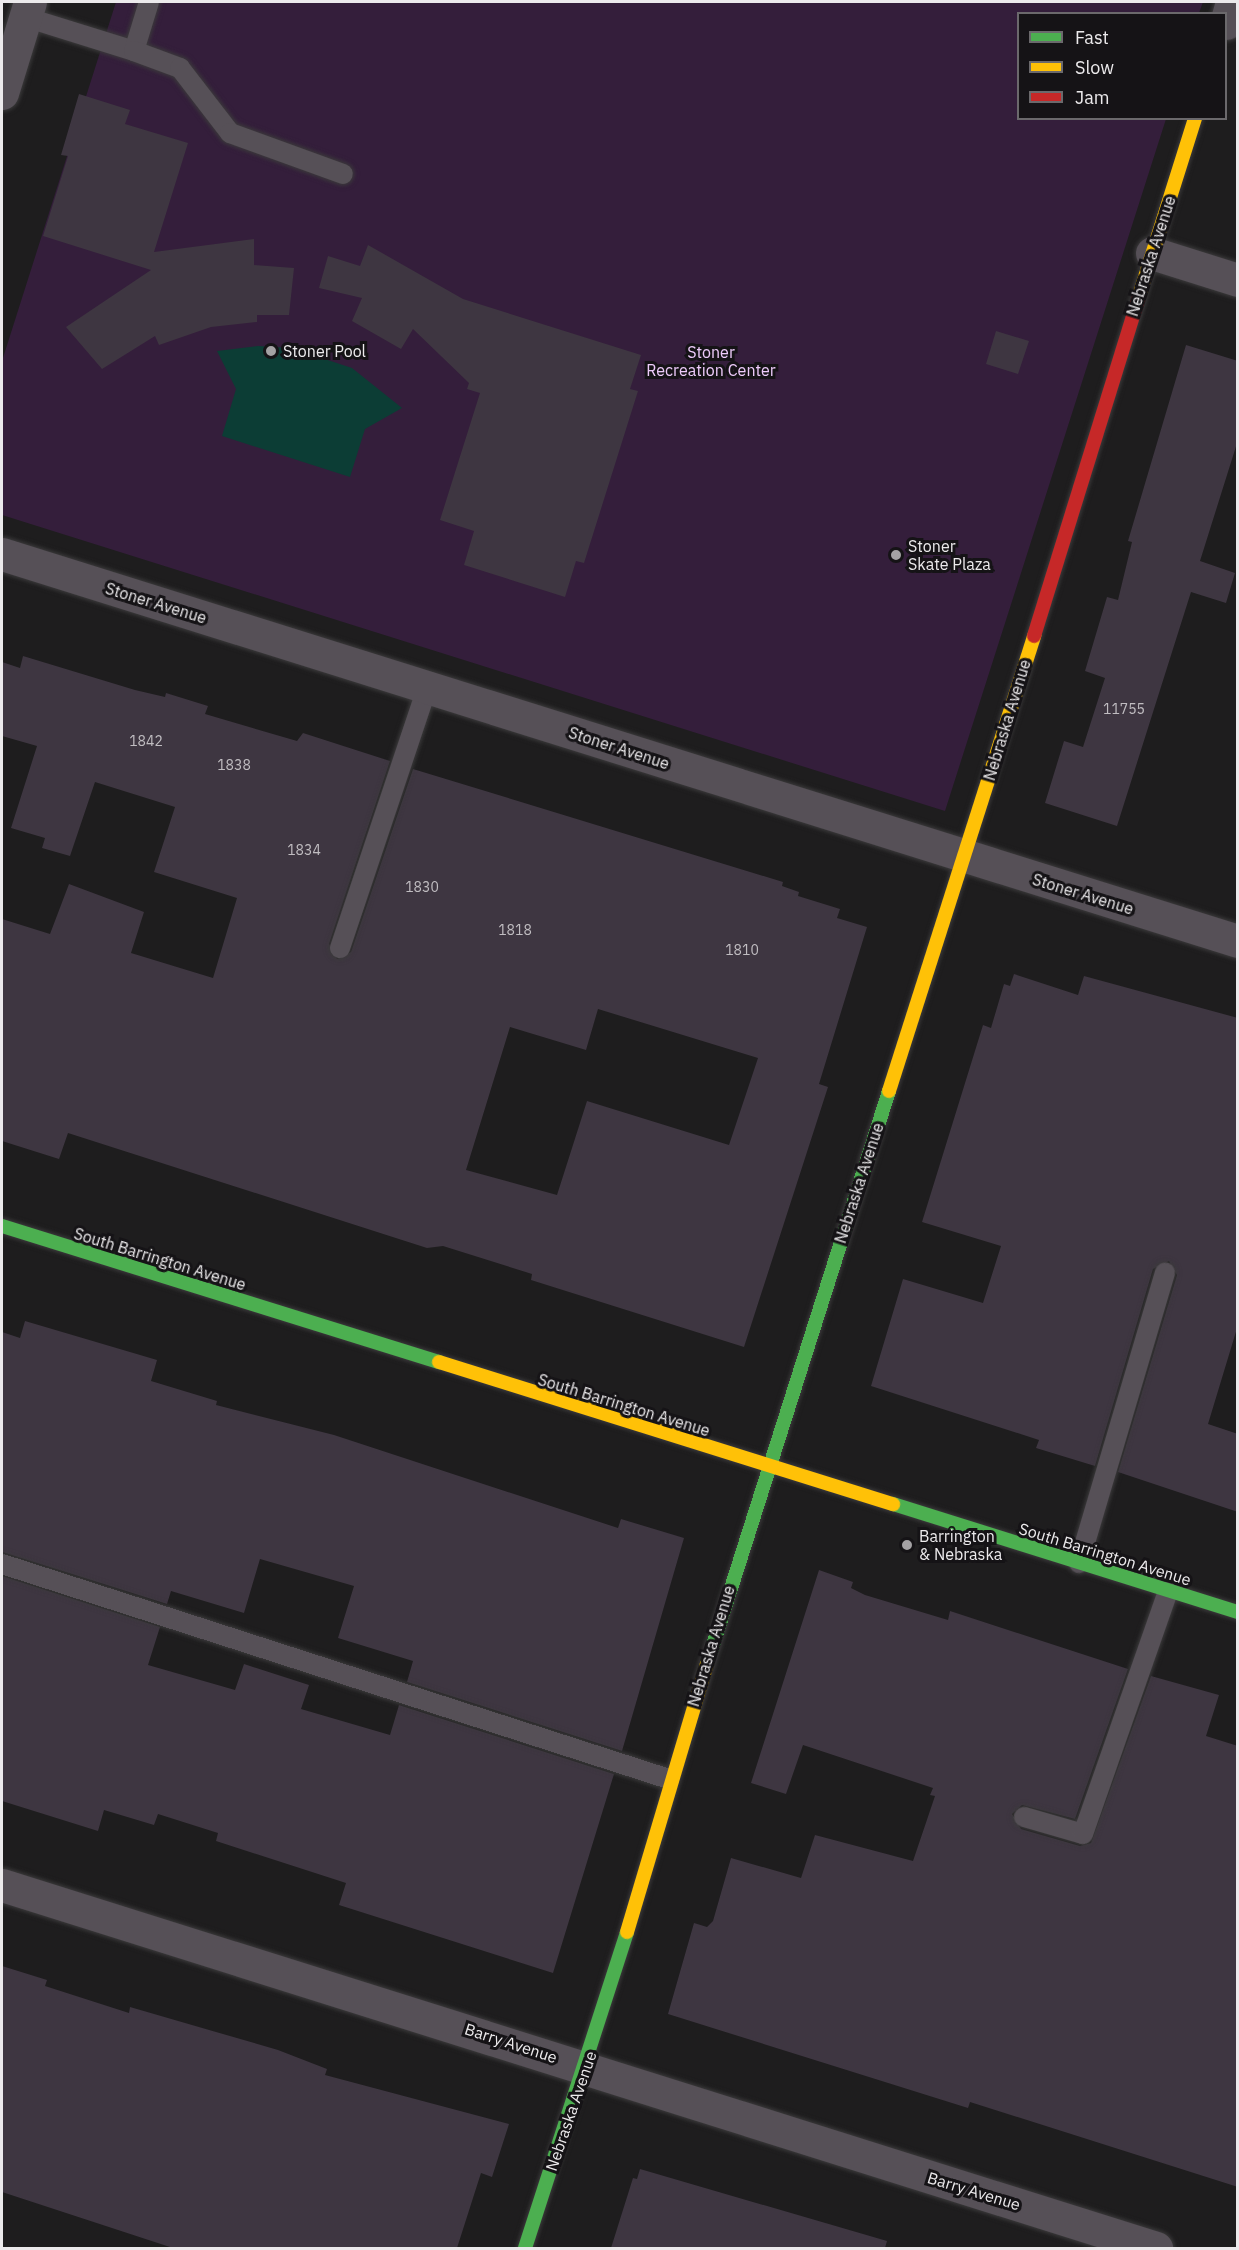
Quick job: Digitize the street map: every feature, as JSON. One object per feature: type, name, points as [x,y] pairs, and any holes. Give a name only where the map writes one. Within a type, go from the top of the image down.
[{"type":"street","points":[[1227,20],[1233,2]]},
{"type":"street","points":[[2,93],[27,9]]},
{"type":"street","name":"Nebraska Avenue","points":[[525,2248],[586,2068],[669,1779],[767,1467],[965,857],[1194,120]]},
{"type":"street","points":[[1152,253],[1238,280]]},
{"type":"street","name":"Stoner Avenue","points":[[2,554],[1238,942]]},
{"type":"street","name":"South Barrington Avenue","points":[[2,1226],[767,1467],[1238,1612]]},
{"type":"street","name":"Barry Avenue","points":[[2,1885],[1156,2248]]},
{"type":"lane","points":[[134,51],[149,2]]},
{"type":"lane","points":[[27,9],[180,68],[230,133],[343,174]]},
{"type":"lane","points":[[340,948],[428,688]]},
{"type":"lane","points":[[1079,1563],[1165,1272]]},
{"type":"lane","points":[[2,1564],[669,1779]]},
{"type":"lane","points":[[1024,1817],[1083,1834],[1168,1591]]},
{"type":"green space","name":"Stoner Recreation Center","points":[[116,2],[1203,2],[1199,12],[1017,12],[1017,120],[1166,120],[945,811],[2,515],[2,361]]},
{"type":"shaded area","points":[[258,346],[291,348],[352,368],[402,408],[365,429],[350,477],[222,436],[236,389],[217,351]]},
{"type":"building","points":[[79,94],[130,110],[125,124],[188,143],[154,252],[254,239],[254,265],[294,268],[289,315],[257,315],[257,322],[211,327],[159,345],[155,336],[102,369],[66,327],[151,270],[43,236],[68,156],[61,155]]},
{"type":"building","points":[[368,245],[463,299],[641,355],[630,389],[638,391],[584,563],[576,561],[565,597],[464,565],[474,531],[440,520],[480,393],[467,389],[469,383],[413,329],[401,349],[352,321],[362,298],[319,288],[328,256],[360,266]]},
{"type":"building","points":[[996,331],[1029,341],[1018,374],[986,364]]},
{"type":"building","points":[[1186,345],[1238,361],[1238,440],[1200,561],[1235,573],[1226,603],[1191,592],[1117,826],[1045,803],[1064,741],[1083,747],[1105,678],[1085,671],[1107,597],[1118,600],[1132,542],[1128,541]]},
{"type":"building","points":[[23,656],[135,690],[165,697],[166,693],[208,706],[205,714],[297,741],[303,733],[390,761],[329,944],[337,959],[351,952],[413,769],[783,882],[782,886],[799,892],[798,896],[840,909],[837,918],[867,927],[819,1084],[828,1087],[744,1347],[531,1280],[532,1274],[443,1246],[427,1248],[68,1133],[59,1159],[2,1141],[2,919],[50,934],[69,884],[144,912],[131,953],[213,978],[237,898],[154,872],[175,807],[95,782],[70,856],[42,848],[45,838],[11,828],[37,746],[2,736],[2,662],[20,668]],"holes":[[[598,1009],[758,1058],[729,1145],[587,1101],[557,1195],[466,1170],[510,1027],[586,1050]]]},
{"type":"building","points":[[1014,974],[1078,995],[1084,976],[1238,1018],[1238,1325],[1208,1424],[1238,1434],[1238,1512],[1118,1472],[1177,1275],[1169,1261],[1153,1269],[1095,1466],[1036,1448],[1039,1440],[871,1386],[903,1279],[983,1303],[1001,1246],[922,1222],[983,1025],[991,1028],[1004,984],[1010,986]]},
{"type":"building","points":[[25,1321],[157,1360],[151,1381],[217,1401],[216,1405],[334,1435],[618,1528],[621,1519],[684,1538],[622,1751],[407,1682],[413,1661],[338,1638],[354,1586],[260,1559],[244,1613],[171,1591],[167,1604],[2,1552],[2,1332],[20,1338]]},
{"type":"building","points":[[819,1570],[853,1582],[851,1588],[865,1595],[948,1620],[950,1611],[1128,1669],[1075,1819],[1022,1805],[1012,1814],[1021,1829],[1080,1846],[1091,1843],[1151,1676],[1219,1695],[1206,1736],[1238,1746],[1238,2187],[970,2102],[968,2108],[668,2014],[694,1923],[707,1927],[713,1921],[731,1858],[801,1878],[815,1835],[913,1861],[935,1796],[930,1795],[933,1788],[803,1745],[786,1794],[751,1783]]},
{"type":"building","points":[[2,1576],[160,1627],[148,1665],[235,1690],[244,1664],[309,1685],[301,1709],[390,1735],[399,1705],[614,1774],[553,1973],[339,1905],[346,1883],[216,1841],[218,1833],[158,1814],[154,1825],[104,1810],[98,1831],[2,1801]]},
{"type":"building","points":[[2,1966],[47,1980],[45,1986],[129,2013],[130,2007],[278,2050],[327,2069],[325,2075],[509,2124],[492,2177],[481,2173],[457,2248],[173,2248],[2,2192]]},
{"type":"building","points":[[640,2169],[887,2241],[885,2248],[611,2248],[633,2178],[637,2179]]},
{"type":"traffic: fast","points":[[707,1664],[889,1091]]},
{"type":"traffic: fast","points":[[2,1226],[439,1362]]},
{"type":"traffic: fast","points":[[893,1504],[1238,1612]]},
{"type":"traffic: fast","points":[[525,2248],[627,1932]]},
{"type":"traffic: slow","points":[[1139,296],[1194,120]]},
{"type":"traffic: slow","points":[[889,1091],[1034,636]]},
{"type":"traffic: slow","points":[[439,1362],[893,1504]]},
{"type":"traffic: slow","points":[[627,1932],[707,1664]]},
{"type":"traffic: jam","points":[[1034,636],[1139,296]]},
{"type":"place","name":"Stoner Pool","points":[[271,351]]},
{"type":"place","name":"Stoner Skate Plaza","points":[[896,555]]},
{"type":"place","name":"Barrington & Nebraska","points":[[907,1545]]}]
